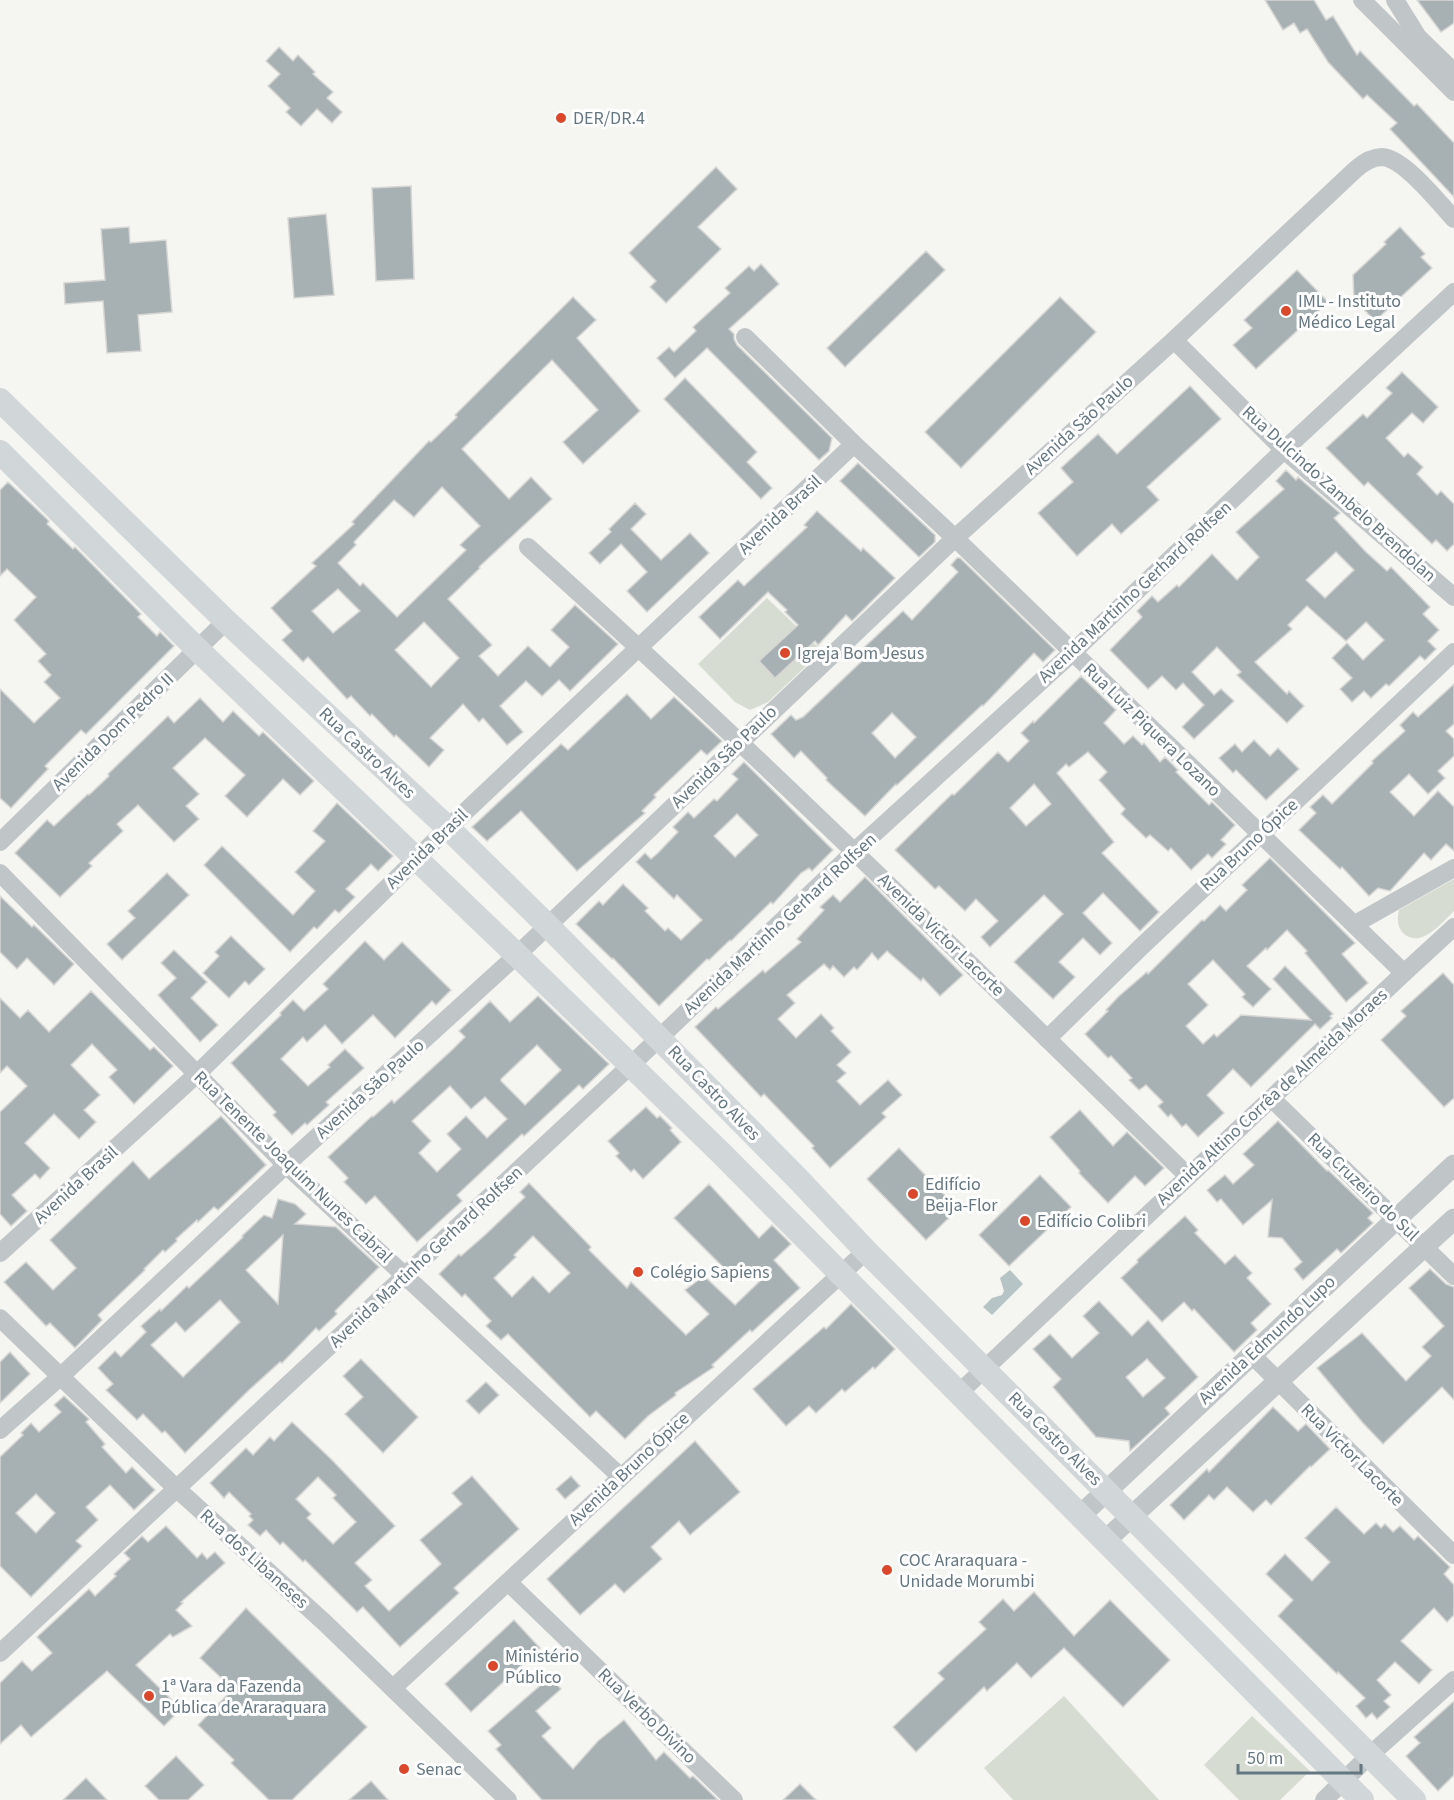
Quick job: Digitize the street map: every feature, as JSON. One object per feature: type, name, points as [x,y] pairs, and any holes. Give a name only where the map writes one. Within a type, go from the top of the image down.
[{"type":"main road","name":"Rua Castro Alves","points":[[0,400],[226,621],[448,828],[547,925],[866,1251],[1414,1800]]},
{"type":"main road","name":"Rua Castro Alves","points":[[0,452],[198,650],[631,1065],[960,1392],[1362,1800]]},
{"type":"street","points":[[1362,0],[1454,72]]},
{"type":"street","points":[[1395,0],[1414,42],[1454,92]]},
{"type":"street","name":"Avenida São Paulo","points":[[0,1430],[518,955],[955,538],[1366,162],[1381,157],[1392,160],[1405,168],[1454,219]]},
{"type":"street","name":"Avenida Martinho Gerhard Rolfsen","points":[[0,1653],[631,1065],[855,851],[1072,653],[1284,450],[1454,292]]},
{"type":"street","name":"Rua Luiz Piquera Lozano","points":[[745,337],[1404,973]]},
{"type":"street","name":"Rua Dulcindo Zambelo Brendolan","points":[[1174,340],[1284,450],[1454,597]]},
{"type":"street","name":"Avenida Brasil","points":[[0,1254],[196,1075],[448,828],[854,444]]},
{"type":"street","points":[[528,547],[639,647]]},
{"type":"street","name":"Avenida Dom Pedro II","points":[[0,842],[226,621]]},
{"type":"street","name":"Avenida Victor Lacorte","points":[[639,647],[855,851],[1188,1176]]},
{"type":"street","name":"Rua Bruno Ópice","points":[[1047,1039],[1454,652]]},
{"type":"street","points":[[1355,924],[1454,868]]},
{"type":"street","name":"Rua Tenente Joaquim Nunes Cabral","points":[[0,873],[286,1166],[621,1477]]},
{"type":"street","name":"Avenida Altino Corrêa de Almeida Moraes","points":[[960,1392],[1454,927]]},
{"type":"street","name":"Rua Cruzeiro do Sul","points":[[1272,1099],[1454,1276]]},
{"type":"street","name":"Avenida Edmundo Lupo","points":[[1081,1515],[1454,1165]]},
{"type":"street","name":"Avenida Edmundo Lupo","points":[[1106,1540],[1454,1219]]},
{"type":"street","name":"Avenida Bruno Ópice","points":[[393,1688],[866,1251]]},
{"type":"street","name":"Rua dos Libaneses","points":[[0,1318],[176,1488],[324,1622],[508,1800]]},
{"type":"street","name":"Rua Victor Lacorte","points":[[1251,1354],[1454,1555]]},
{"type":"street","name":"Rua Verbo Divino","points":[[507,1582],[734,1800]]},
{"type":"street","points":[[1324,1800],[1370,1755],[1454,1680]]},
{"type":"shaded area","points":[[767,598],[822,651],[768,702],[750,710],[735,702],[698,664]]},
{"type":"shaded area","points":[[1454,879],[1454,911],[1431,933],[1417,938],[1403,933],[1398,922],[1399,910]]},
{"type":"shaded area","points":[[1010,1270],[1023,1284],[992,1315],[983,1307],[992,1298],[1002,1295],[1004,1291],[1000,1278]]},
{"type":"shaded area","points":[[1064,1696],[1159,1800],[1013,1800],[984,1768]]},
{"type":"shaded area","points":[[1252,1716],[1310,1771],[1280,1800],[1239,1800],[1204,1765]]},
{"type":"building","points":[[1265,0],[1314,0],[1326,20],[1333,16],[1357,55],[1360,51],[1414,106],[1417,104],[1454,143],[1454,197],[1390,129],[1397,123],[1367,95],[1363,99],[1328,62],[1307,29],[1300,33],[1294,23],[1283,30]]},
{"type":"building","points":[[1417,0],[1454,0],[1454,23],[1441,32]]},
{"type":"building","points":[[279,47],[293,61],[298,55],[315,72],[313,74],[333,92],[327,98],[342,112],[332,123],[317,109],[301,126],[286,112],[290,108],[268,86],[280,74],[266,61]]},
{"type":"building","points":[[716,167],[737,189],[698,227],[721,249],[666,303],[650,287],[656,281],[629,253]]},
{"type":"building","points":[[411,186],[414,279],[376,281],[372,188]]},
{"type":"building","points":[[326,214],[334,295],[294,298],[288,218]]},
{"type":"building","points":[[129,227],[130,243],[166,240],[172,312],[138,315],[141,351],[107,353],[103,301],[65,304],[64,283],[105,280],[101,229]]},
{"type":"building","points":[[1400,227],[1425,254],[1421,257],[1432,268],[1375,321],[1354,299],[1353,275],[1386,244],[1384,242]]},
{"type":"building","points":[[926,251],[945,270],[845,367],[827,348]]},
{"type":"building","points":[[761,264],[779,284],[729,329],[734,334],[737,345],[832,438],[829,451],[819,460],[707,348],[675,378],[657,358],[669,347],[674,352],[696,331],[693,327],[730,293],[725,288],[749,266],[754,271]]},
{"type":"building","name":"IML - Instituto Médico Legal","points":[[1297,270],[1328,302],[1256,369],[1233,345],[1252,328],[1244,320]]},
{"type":"building","points":[[573,297],[596,320],[577,338],[640,411],[583,464],[563,442],[598,410],[552,360],[462,449],[509,499],[531,477],[552,499],[448,599],[492,645],[479,656],[498,676],[528,646],[550,667],[569,647],[551,630],[575,605],[618,644],[570,691],[559,680],[542,696],[526,681],[500,706],[523,732],[507,745],[483,718],[479,722],[463,704],[430,738],[444,750],[429,767],[396,735],[394,737],[372,714],[370,716],[351,696],[347,699],[308,657],[303,662],[282,640],[292,631],[271,608],[316,566],[312,563],[354,524],[352,522],[429,441],[431,442],[457,417],[455,415]],"holes":[[[442,487],[480,526],[460,545],[466,550],[397,617],[363,583],[360,586],[338,563],[356,545],[354,542],[394,500],[414,517]],[[338,589],[360,611],[333,633],[312,611]],[[424,622],[459,658],[431,687],[395,650]]]},
{"type":"building","points":[[1060,297],[1096,332],[961,468],[925,432]]},
{"type":"building","points":[[1402,372],[1438,407],[1423,423],[1412,413],[1386,438],[1404,457],[1408,453],[1423,467],[1417,474],[1437,495],[1441,491],[1454,504],[1454,544],[1447,551],[1436,540],[1432,544],[1368,482],[1364,486],[1326,448],[1363,414],[1367,418],[1392,393],[1386,388]]},
{"type":"building","points":[[685,378],[757,452],[747,462],[772,488],[761,499],[664,399]]},
{"type":"building","points":[[1190,386],[1221,419],[1147,487],[1159,500],[1121,534],[1112,524],[1077,556],[1038,513],[1073,482],[1061,468],[1098,434],[1117,454]]},
{"type":"building","points":[[858,463],[935,535],[935,542],[919,557],[840,481]]},
{"type":"building","points":[[1286,470],[1296,480],[1298,477],[1340,513],[1334,518],[1366,552],[1387,571],[1391,567],[1430,607],[1423,614],[1439,630],[1428,641],[1436,649],[1425,660],[1420,656],[1389,686],[1386,684],[1371,698],[1364,691],[1352,702],[1340,689],[1352,678],[1332,658],[1347,643],[1363,660],[1384,640],[1366,622],[1346,641],[1307,606],[1288,625],[1292,629],[1255,662],[1287,694],[1289,691],[1304,706],[1287,723],[1237,675],[1241,672],[1217,647],[1192,672],[1214,695],[1221,689],[1234,701],[1194,739],[1182,727],[1204,705],[1183,683],[1176,690],[1162,676],[1148,689],[1110,650],[1142,617],[1137,611],[1152,596],[1158,602],[1177,585],[1179,587],[1212,554],[1237,580],[1259,557],[1236,532],[1284,489],[1276,481]],"holes":[[[1336,552],[1354,570],[1325,598],[1306,580]]]},
{"type":"building","points":[[8,482],[49,521],[47,524],[73,549],[75,547],[141,614],[138,617],[157,636],[160,632],[174,646],[86,734],[81,730],[45,766],[48,769],[11,808],[0,798],[0,689],[34,723],[60,698],[44,682],[51,675],[38,661],[46,654],[14,620],[36,597],[7,569],[0,576],[0,490]]},
{"type":"building","points":[[635,503],[646,514],[631,529],[661,560],[690,533],[709,553],[647,612],[627,591],[647,572],[621,544],[600,564],[589,553],[611,532],[609,529]]},
{"type":"building","points":[[817,511],[861,551],[863,548],[895,578],[852,621],[846,615],[818,645],[815,641],[775,678],[759,661],[798,625],[785,612],[787,610],[768,592],[720,639],[699,617],[738,580],[744,586],[807,527],[804,525]]},
{"type":"building","points":[[957,558],[960,558],[1055,650],[1043,662],[1034,653],[983,706],[896,784],[865,816],[826,780],[827,778],[801,751],[794,758],[771,734],[791,715],[796,720],[803,717],[862,661],[856,655],[903,611],[912,620],[958,572],[951,565]],"holes":[[[892,713],[916,737],[895,758],[872,733]]]},
{"type":"building","points":[[1081,676],[1116,710],[1104,723],[1124,744],[1133,736],[1142,745],[1144,743],[1160,762],[1165,757],[1178,770],[1176,772],[1209,805],[1212,802],[1235,825],[1221,840],[1226,844],[1212,858],[1208,854],[1191,870],[1171,848],[1168,851],[1150,835],[1146,838],[1121,814],[1125,809],[1099,780],[1107,772],[1088,752],[1069,767],[1066,764],[1057,773],[1114,842],[1102,853],[1159,912],[1140,931],[1103,893],[1083,913],[1112,943],[1100,955],[1083,938],[1059,962],[1075,977],[1053,999],[1014,962],[1063,914],[1044,895],[990,947],[981,937],[998,921],[976,899],[965,911],[939,886],[935,889],[895,850],[998,752],[1008,762],[1029,741],[1021,733],[1033,721],[1034,723]],"holes":[[[1034,784],[1051,804],[1026,826],[1010,808]]]},
{"type":"building","points":[[1454,684],[1454,724],[1446,731],[1454,739],[1454,756],[1438,771],[1445,778],[1428,794],[1409,774],[1390,792],[1414,816],[1438,791],[1454,807],[1454,851],[1446,844],[1431,860],[1424,853],[1390,891],[1378,888],[1369,896],[1342,867],[1340,869],[1299,830],[1316,813],[1310,807],[1323,795],[1332,804],[1373,763],[1372,761],[1405,731],[1400,725],[1413,712],[1418,717]]},
{"type":"building","points":[[627,694],[651,719],[674,697],[722,741],[707,755],[701,750],[654,795],[656,797],[642,811],[645,813],[577,871],[521,811],[487,841],[472,827],[561,744],[568,750]]},
{"type":"building","points":[[200,698],[223,722],[233,711],[259,736],[263,732],[314,781],[300,795],[283,779],[247,817],[225,796],[245,775],[205,738],[173,768],[199,794],[186,806],[199,819],[174,842],[138,805],[117,824],[123,831],[89,863],[92,866],[60,897],[15,853],[47,820],[54,826],[89,795],[168,716],[174,723]]},
{"type":"building","points":[[1254,740],[1270,756],[1278,748],[1299,769],[1266,800],[1236,770],[1233,773],[1219,758],[1235,744],[1242,752]]},
{"type":"building","points":[[744,762],[833,850],[812,871],[809,868],[801,873],[773,904],[771,902],[731,941],[709,960],[707,959],[659,1006],[613,958],[576,924],[599,901],[603,905],[623,884],[648,908],[645,911],[665,931],[668,928],[681,940],[702,920],[677,895],[674,899],[636,862],[645,853],[651,859],[658,853],[678,832],[673,827],[688,812],[694,818],[714,799],[717,801],[738,779],[732,774]],"holes":[[[737,814],[758,835],[735,857],[714,836]]]},
{"type":"building","points":[[337,803],[393,856],[378,871],[371,864],[346,889],[355,897],[339,913],[335,910],[317,929],[314,927],[290,952],[204,865],[222,846],[293,915],[315,891],[295,872],[325,841],[313,831]]},
{"type":"building","points":[[1270,858],[1355,943],[1342,954],[1368,983],[1346,1002],[1305,953],[1307,951],[1287,930],[1247,966],[1271,989],[1253,1007],[1242,997],[1245,994],[1213,960],[1188,984],[1208,1005],[1186,1026],[1203,1044],[1214,1034],[1217,1037],[1241,1015],[1311,1020],[1273,979],[1285,966],[1333,1014],[1330,1016],[1332,1018],[1320,1029],[1315,1024],[1251,1087],[1233,1069],[1207,1095],[1224,1113],[1198,1137],[1186,1124],[1182,1127],[1171,1114],[1168,1117],[1158,1106],[1163,1102],[1146,1085],[1139,1090],[1129,1080],[1132,1078],[1111,1056],[1108,1058],[1085,1034],[1108,1011],[1106,1010],[1118,997],[1147,972],[1148,974],[1202,920],[1204,921],[1220,905],[1226,911],[1247,890],[1242,885]]},
{"type":"building","points":[[167,873],[189,895],[122,960],[107,944],[135,918],[128,911]]},
{"type":"building","points":[[865,877],[963,975],[940,996],[923,978],[921,981],[887,951],[878,960],[872,953],[857,970],[854,967],[844,977],[833,966],[830,970],[824,964],[787,995],[795,1003],[778,1019],[796,1038],[821,1014],[834,1028],[831,1031],[851,1052],[837,1065],[846,1073],[837,1081],[860,1105],[888,1080],[902,1095],[882,1113],[886,1117],[830,1168],[812,1148],[814,1146],[764,1094],[761,1097],[695,1027],[716,1007],[718,1009],[763,970],[765,973],[801,942],[797,939],[824,910],[820,907],[833,895],[840,902]]},
{"type":"building","points":[[0,896],[74,964],[54,985],[27,958],[17,969],[0,952]]},
{"type":"building","points":[[231,936],[265,969],[249,985],[245,981],[229,998],[203,973],[219,956],[215,952]]},
{"type":"building","points":[[365,941],[384,960],[402,942],[451,990],[436,1005],[432,1001],[395,1038],[373,1015],[342,1044],[325,1025],[307,1042],[303,1037],[281,1059],[308,1086],[330,1067],[328,1065],[345,1049],[364,1068],[326,1102],[329,1105],[292,1135],[273,1115],[276,1112],[231,1063],[281,1015],[280,1013],[293,1000],[304,1011],[328,989],[323,984]]},
{"type":"building","points":[[174,950],[207,982],[191,998],[218,1025],[200,1042],[158,995],[176,978],[161,963]]},
{"type":"building","points":[[1443,973],[1454,985],[1454,1098],[1444,1107],[1381,1040],[1406,1016],[1401,1011]]},
{"type":"building","points":[[91,991],[150,1050],[154,1047],[173,1066],[134,1104],[109,1077],[117,1070],[92,1044],[71,1065],[100,1095],[84,1110],[96,1122],[79,1139],[54,1114],[25,1143],[50,1168],[40,1179],[35,1174],[12,1195],[27,1211],[11,1226],[0,1214],[0,1112],[27,1086],[7,1066],[0,1073],[0,998],[20,1018],[28,1010],[49,1032]]},
{"type":"building","points":[[538,996],[609,1064],[583,1089],[579,1085],[524,1136],[522,1134],[457,1195],[462,1201],[417,1242],[375,1196],[366,1204],[344,1182],[348,1178],[328,1157],[372,1116],[392,1100],[394,1103],[452,1050],[465,1037],[459,1031],[490,1001],[510,1022]],"holes":[[[537,1045],[561,1070],[525,1105],[501,1079]],[[450,1086],[471,1109],[485,1097],[507,1119],[487,1138],[466,1116],[447,1134],[461,1149],[437,1172],[419,1153],[431,1141],[412,1121]]]},
{"type":"building","points":[[646,1107],[672,1128],[670,1130],[681,1142],[643,1179],[634,1169],[631,1172],[616,1156],[619,1153],[608,1141]]},
{"type":"building","points":[[1080,1110],[1113,1146],[1127,1132],[1164,1168],[1145,1186],[1135,1176],[1108,1203],[1079,1173],[1080,1171],[1050,1137]]},
{"type":"building","points":[[221,1116],[266,1165],[218,1210],[214,1207],[176,1239],[177,1241],[165,1252],[163,1250],[98,1315],[102,1320],[75,1348],[50,1323],[46,1326],[4,1282],[26,1262],[53,1290],[76,1268],[50,1240],[133,1161],[149,1179]]},
{"type":"building","points":[[1278,1121],[1327,1171],[1373,1213],[1368,1218],[1373,1223],[1341,1253],[1337,1249],[1303,1280],[1294,1269],[1302,1262],[1282,1238],[1268,1237],[1272,1200],[1243,1225],[1221,1199],[1217,1202],[1207,1190],[1225,1175],[1233,1184],[1254,1165],[1243,1154]]},
{"type":"building","name":"Edifício Beija-Flor","points":[[899,1148],[958,1209],[926,1240],[867,1179]]},
{"type":"building","name":"Edifício Colibri","points":[[1040,1175],[1071,1207],[1009,1266],[979,1235]]},
{"type":"building","points":[[529,1183],[591,1247],[589,1250],[627,1288],[631,1282],[686,1335],[709,1314],[685,1290],[704,1276],[735,1305],[760,1281],[742,1263],[728,1272],[674,1218],[709,1184],[759,1238],[772,1225],[791,1244],[774,1260],[800,1288],[752,1332],[750,1330],[712,1365],[714,1367],[675,1393],[676,1395],[648,1416],[625,1439],[596,1411],[590,1417],[508,1334],[501,1340],[486,1326],[491,1321],[465,1294],[462,1297],[439,1274],[525,1197],[520,1192]],"holes":[[[533,1236],[570,1273],[549,1293],[533,1276],[512,1297],[494,1278],[516,1257],[514,1255]]]},
{"type":"building","points":[[278,1199],[295,1204],[306,1214],[295,1224],[336,1227],[379,1267],[335,1311],[337,1314],[319,1331],[316,1328],[282,1363],[280,1362],[249,1390],[185,1453],[165,1431],[162,1433],[143,1414],[137,1420],[106,1390],[113,1384],[98,1368],[115,1351],[121,1357],[146,1332],[141,1326],[160,1309],[161,1311],[187,1286],[189,1288],[264,1215],[272,1218]],"holes":[[[283,1235],[278,1304],[246,1270]],[[220,1300],[240,1322],[183,1377],[151,1345],[176,1322],[185,1332]]]},
{"type":"building","points":[[1185,1216],[1198,1230],[1195,1233],[1225,1264],[1235,1255],[1252,1273],[1247,1278],[1271,1304],[1251,1323],[1257,1330],[1234,1352],[1194,1309],[1192,1311],[1184,1302],[1162,1322],[1121,1278]]},
{"type":"building","points":[[1430,1269],[1446,1284],[1454,1287],[1454,1400],[1442,1387],[1383,1444],[1317,1368],[1362,1333],[1406,1381],[1431,1356],[1422,1347],[1444,1326],[1409,1288]]},
{"type":"building","points":[[1099,1301],[1132,1336],[1148,1320],[1198,1377],[1165,1408],[1170,1414],[1130,1451],[1129,1441],[1096,1437],[1053,1387],[1061,1379],[1033,1349],[1050,1334],[1072,1358],[1099,1333],[1083,1316]],"holes":[[[1147,1359],[1165,1378],[1143,1397],[1126,1377]]]},
{"type":"building","points":[[851,1304],[895,1349],[875,1369],[873,1367],[845,1392],[842,1389],[816,1413],[809,1406],[786,1426],[753,1389],[824,1327],[826,1329]]},
{"type":"building","points":[[10,1352],[30,1374],[0,1403],[0,1362]]},
{"type":"building","points":[[361,1359],[418,1417],[383,1453],[345,1414],[363,1397],[343,1376]]},
{"type":"building","points":[[486,1382],[499,1395],[479,1414],[466,1401]]},
{"type":"building","points":[[64,1396],[89,1419],[86,1422],[105,1444],[102,1447],[126,1473],[132,1467],[155,1490],[134,1510],[110,1485],[86,1507],[98,1520],[76,1541],[82,1546],[31,1597],[0,1566],[0,1457],[23,1435],[21,1433],[31,1423],[39,1432],[61,1412],[54,1405]],"holes":[[[36,1494],[55,1513],[36,1533],[16,1513]]]},
{"type":"building","points":[[1273,1407],[1298,1431],[1306,1424],[1330,1449],[1271,1505],[1266,1500],[1253,1512],[1227,1487],[1214,1500],[1209,1495],[1184,1520],[1170,1505],[1207,1469],[1209,1472]]},
{"type":"building","points":[[292,1422],[395,1526],[355,1563],[372,1580],[365,1586],[389,1611],[441,1564],[420,1540],[462,1504],[452,1493],[472,1476],[519,1529],[454,1588],[459,1593],[400,1647],[363,1607],[357,1612],[305,1560],[303,1562],[283,1542],[280,1545],[266,1530],[260,1536],[248,1525],[253,1520],[249,1516],[251,1514],[229,1492],[224,1498],[210,1483],[246,1448],[253,1455],[270,1437],[274,1441]],"holes":[[[318,1477],[336,1495],[333,1498],[356,1522],[333,1544],[307,1518],[311,1514],[296,1499]]]},
{"type":"building","points":[[695,1441],[740,1492],[690,1535],[679,1521],[651,1547],[662,1559],[624,1593],[615,1584],[580,1615],[547,1579]]},
{"type":"building","points":[[571,1476],[580,1486],[565,1499],[556,1489]]},
{"type":"building","points":[[1336,1507],[1364,1534],[1376,1523],[1381,1528],[1385,1524],[1393,1532],[1400,1526],[1414,1540],[1418,1536],[1450,1567],[1444,1574],[1454,1585],[1454,1615],[1447,1622],[1434,1608],[1401,1641],[1432,1670],[1419,1684],[1395,1662],[1377,1680],[1391,1695],[1384,1701],[1390,1707],[1377,1719],[1372,1713],[1366,1718],[1356,1706],[1365,1698],[1278,1616],[1293,1600],[1266,1574],[1285,1554],[1312,1581],[1330,1562],[1305,1538]]},
{"type":"building","points":[[166,1526],[197,1558],[202,1553],[207,1559],[215,1552],[225,1563],[181,1602],[183,1603],[176,1610],[192,1626],[173,1637],[170,1634],[136,1665],[181,1709],[164,1726],[107,1671],[31,1737],[21,1725],[0,1744],[0,1683],[22,1661],[32,1671],[52,1653],[37,1637],[89,1589],[95,1596],[116,1576],[114,1574],[130,1559],[124,1553],[142,1536],[148,1542]]},
{"type":"building","points":[[1034,1592],[1074,1636],[1110,1600],[1170,1660],[1123,1707],[1064,1648],[1031,1678],[1017,1663],[987,1691],[984,1687],[916,1752],[893,1727],[944,1679],[938,1673],[986,1629],[979,1622],[1003,1599],[1014,1611]]},
{"type":"building","points":[[246,1608],[367,1727],[292,1800],[269,1800],[231,1763],[234,1760],[198,1725],[233,1689],[200,1658]]},
{"type":"building","name":"Ministério Público","points":[[514,1620],[540,1648],[471,1712],[445,1684]]},
{"type":"building","points":[[550,1677],[561,1689],[536,1711],[551,1728],[542,1736],[573,1769],[598,1741],[624,1720],[656,1760],[664,1752],[690,1778],[693,1776],[718,1800],[542,1800],[496,1749],[501,1745],[488,1731]]},
{"type":"building","points":[[1454,1701],[1454,1775],[1438,1791],[1406,1756],[1420,1743],[1414,1737]]},
{"type":"building","points":[[176,1756],[204,1785],[188,1800],[159,1800],[145,1786]]},
{"type":"building","points":[[86,1778],[107,1800],[63,1800]]},
{"type":"building","points":[[371,1781],[388,1800],[349,1800]]},
{"type":"building","points":[[800,1784],[816,1800],[783,1800]]},
{"type":"place","name":"DER/DR.4","points":[[561,118]]},
{"type":"place","name":"IML - Instituto Médico Legal","points":[[1286,311]]},
{"type":"place","name":"Igreja Bom Jesus","points":[[785,653]]},
{"type":"place","name":"Edifício Beija-Flor","points":[[913,1194]]},
{"type":"place","name":"Edifício Colibri","points":[[1025,1221]]},
{"type":"place","name":"Colégio Sapiens","points":[[638,1272]]},
{"type":"place","name":"COC Araraquara - Unidade Morumbi","points":[[887,1570]]},
{"type":"place","name":"Ministério Público","points":[[493,1666]]},
{"type":"place","name":"1ª Vara da Fazenda Pública de Araraquara","points":[[149,1696]]},
{"type":"place","name":"Senac","points":[[404,1769]]}]
